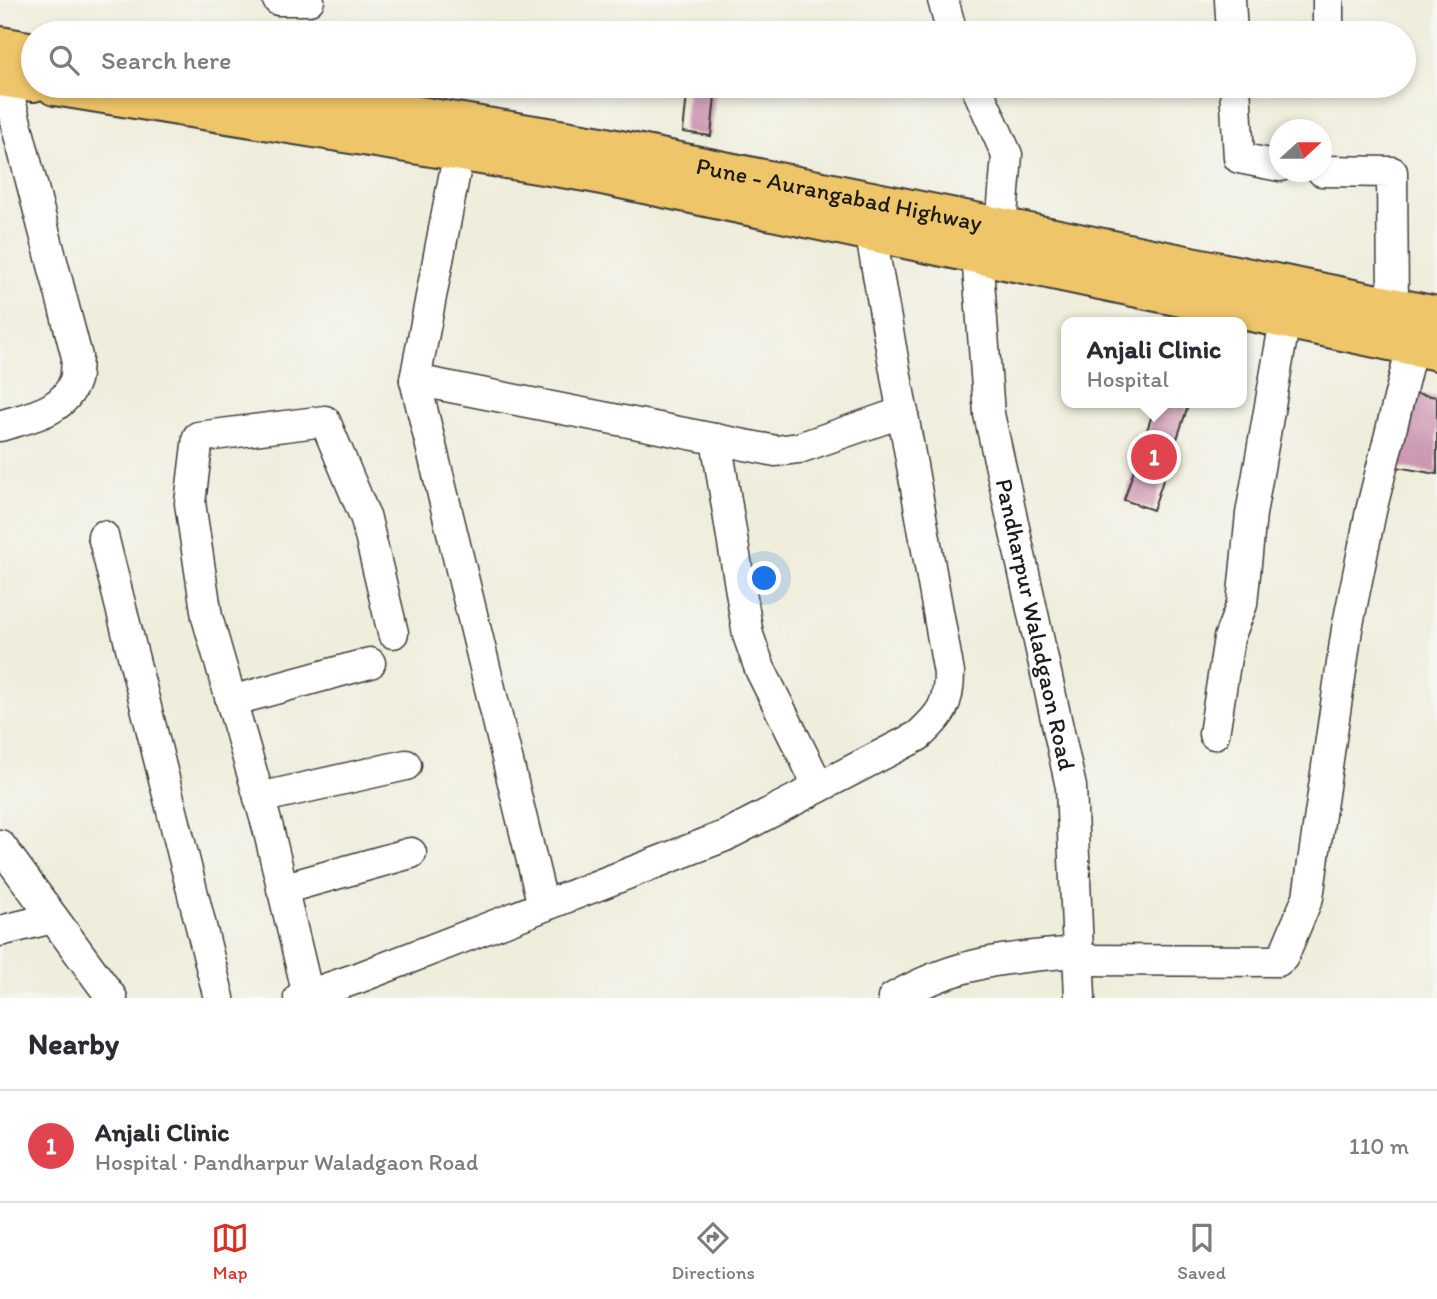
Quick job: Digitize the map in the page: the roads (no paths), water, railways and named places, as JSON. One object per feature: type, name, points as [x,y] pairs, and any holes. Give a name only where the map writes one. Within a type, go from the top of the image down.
[{"type":"highway","points":[[130,98],[868,216]]},
{"type":"highway","name":"Pune - Aurangabad Highway","points":[[311,98],[601,146],[868,216],[989,241],[1437,316]]},
{"type":"highway","points":[[989,241],[1285,320],[1425,349]]},
{"type":"street","points":[[278,0],[309,0]]},
{"type":"street","points":[[943,0],[949,21]]},
{"type":"street","points":[[1230,0],[1231,21]]},
{"type":"street","points":[[1328,0],[1328,21]]},
{"type":"street","points":[[0,426],[50,410],[64,399],[75,380],[76,357],[9,71]]},
{"type":"street","name":"Pandharpur Waladgaon Road","points":[[981,98],[1007,155],[989,241],[989,414],[1071,787],[1080,998]]},
{"type":"street","points":[[1236,98],[1239,158],[1269,164]]},
{"type":"street","points":[[459,151],[415,380],[543,906]]},
{"type":"street","points":[[1332,171],[1392,172],[1393,307]]},
{"type":"street","points":[[393,633],[366,519],[325,421],[198,437],[190,503],[207,617],[259,798],[282,889],[303,996],[725,836],[918,736],[940,715],[949,693],[949,673],[868,216]]},
{"type":"street","points":[[1214,734],[1228,638],[1241,604],[1251,514],[1285,320]]},
{"type":"street","points":[[892,998],[923,982],[963,967],[1011,957],[1281,960],[1308,897],[1347,629],[1371,511],[1425,349]]},
{"type":"street","points":[[415,380],[776,451],[789,451],[903,412]]},
{"type":"street","points":[[716,439],[748,635],[760,669],[819,788]]},
{"type":"street","points":[[103,536],[219,998]]},
{"type":"street","points":[[231,701],[370,663]]},
{"type":"street","points":[[259,798],[406,765]]},
{"type":"street","points":[[0,845],[112,998]]},
{"type":"street","points":[[282,889],[411,853]]},
{"type":"street","points":[[0,931],[53,918]]},
{"type":"place","name":"Anjali Clinic","points":[[1154,457]]}]
